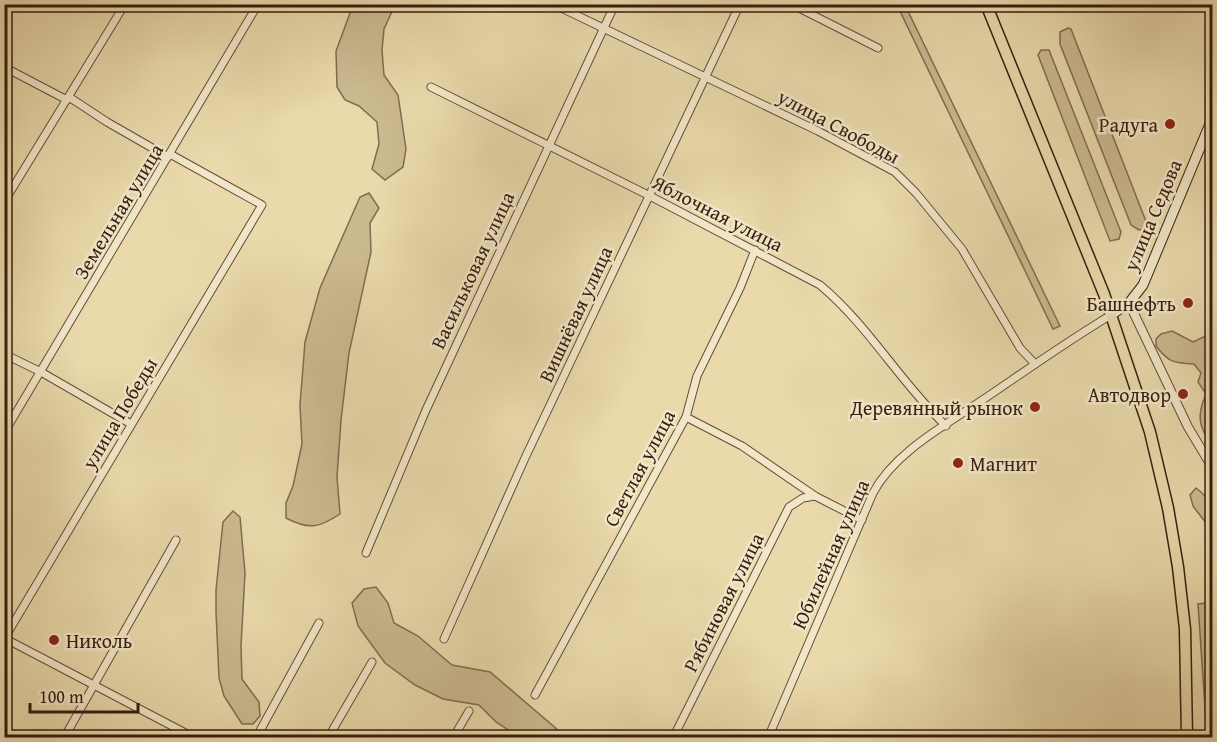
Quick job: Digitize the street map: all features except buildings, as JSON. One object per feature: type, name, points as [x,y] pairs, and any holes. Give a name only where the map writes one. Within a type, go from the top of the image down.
[{"type":"main road","points":[[986,4],[1112,315],[1150,432],[1178,567],[1185,629],[1187,738]]},
{"type":"main road","name":"улица Седова","points":[[1112,315],[1129,303],[1143,285],[1212,119]]},
{"type":"street","points":[[4,202],[125,4]]},
{"type":"street","name":"Земельная улица","points":[[4,433],[258,4]]},
{"type":"street","name":"улица Свободы","points":[[553,4],[818,131],[895,172],[916,193],[962,249],[1020,348],[1035,364]]},
{"type":"street","name":"Васильковая улица","points":[[366,553],[426,410],[615,4]]},
{"type":"street","name":"Вишнёвая улица","points":[[444,639],[530,448],[740,4]]},
{"type":"street","points":[[791,4],[878,48]]},
{"type":"street","points":[[4,67],[68,98],[169,156]]},
{"type":"street","name":"Яблочная улица","points":[[431,87],[650,196],[820,285],[840,302],[910,388],[945,426]]},
{"type":"street","name":"улица Победы","points":[[5,638],[262,205],[169,156]]},
{"type":"street","name":"Светлая улица","points":[[535,695],[686,417],[697,376],[740,288],[755,250]]},
{"type":"street","points":[[1129,303],[1188,428],[1212,467]]},
{"type":"street","name":"Юбилейная улица","points":[[768,738],[873,493],[891,467],[945,426],[1035,364],[1112,315]]},
{"type":"street","points":[[4,354],[41,372],[131,424]]},
{"type":"street","points":[[686,417],[742,446],[815,496],[862,520]]},
{"type":"street","name":"Рябиновая улица","points":[[673,738],[789,507],[803,498],[815,496]]},
{"type":"street","points":[[64,738],[176,540]]},
{"type":"street","points":[[256,738],[319,623]]},
{"type":"street","points":[[5,638],[184,735],[195,738]]},
{"type":"street","points":[[328,738],[372,662]]},
{"type":"street","points":[[453,738],[469,711]]},
{"type":"shaded area","points":[[353,5],[395,5],[384,29],[382,50],[384,75],[398,95],[406,149],[403,167],[385,180],[372,169],[379,144],[377,122],[359,106],[345,100],[337,87],[336,51]]},
{"type":"shaded area","points":[[897,5],[905,5],[1060,326],[1053,329]]},
{"type":"shaded area","points":[[1071,29],[1147,224],[1144,229],[1139,230],[1131,225],[1060,44],[1060,32]]},
{"type":"shaded area","points":[[1041,50],[1049,50],[1121,232],[1119,239],[1110,241],[1038,55]]},
{"type":"shaded area","points":[[369,193],[379,208],[370,223],[371,252],[349,353],[337,477],[340,514],[320,525],[308,526],[286,518],[286,503],[293,486],[302,444],[300,405],[305,342],[320,288],[360,197]]},
{"type":"shaded area","points":[[1172,331],[1193,342],[1212,333],[1212,447],[1200,421],[1206,394],[1198,382],[1201,373],[1194,364],[1168,359],[1156,346],[1156,339],[1161,334]]},
{"type":"shaded area","points":[[1196,488],[1206,497],[1211,507],[1212,531],[1193,506],[1190,495]]},
{"type":"shaded area","points":[[233,511],[240,517],[245,573],[241,646],[242,679],[259,702],[260,716],[253,724],[242,724],[224,696],[219,678],[216,590],[223,522]]},
{"type":"shaded area","points":[[376,587],[388,603],[394,623],[418,636],[452,665],[490,672],[558,730],[577,737],[519,737],[496,722],[479,705],[443,699],[415,685],[385,663],[358,626],[352,603],[364,589]]},
{"type":"shaded area","points":[[1207,603],[1212,738],[1207,737],[1198,604]]},
{"type":"place","name":"Радуга","points":[[1170,124]]},
{"type":"place","name":"Башнефть","points":[[1188,303]]},
{"type":"place","name":"Автодвор","points":[[1183,394]]},
{"type":"place","name":"Деревянный рынок","points":[[1035,407]]},
{"type":"place","name":"Магнит","points":[[958,463]]},
{"type":"place","name":"Николь","points":[[54,640]]}]
